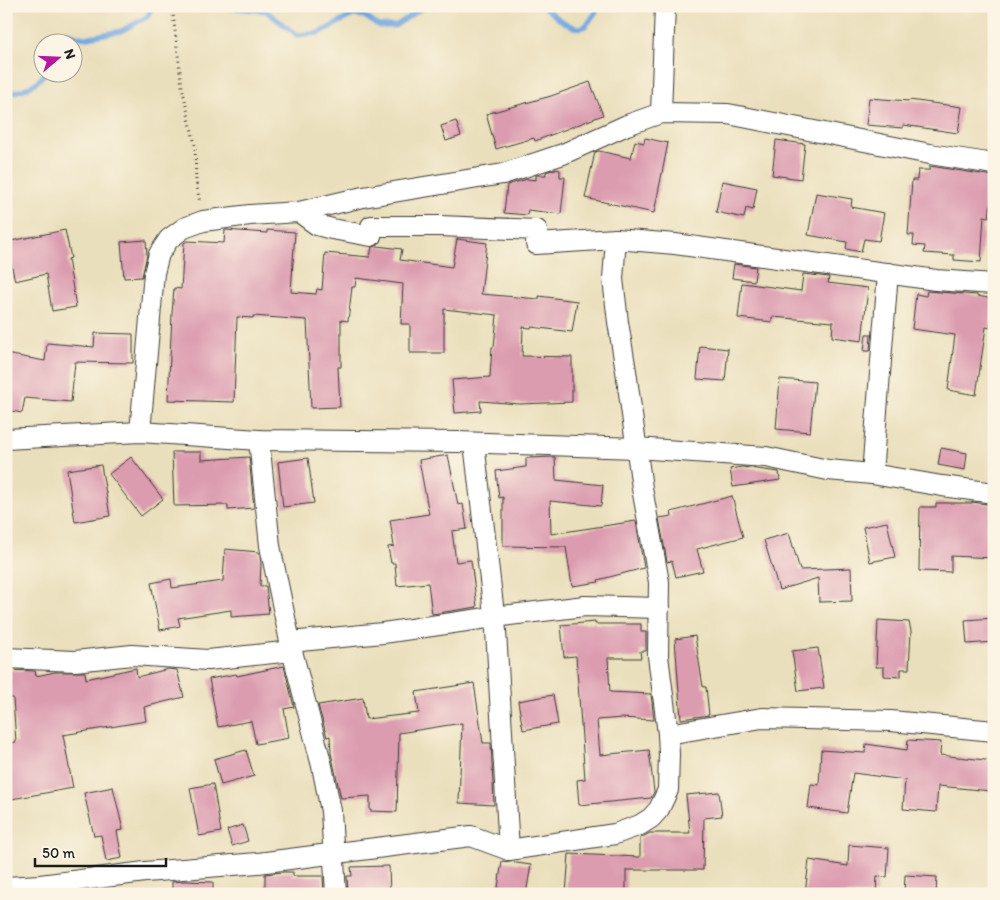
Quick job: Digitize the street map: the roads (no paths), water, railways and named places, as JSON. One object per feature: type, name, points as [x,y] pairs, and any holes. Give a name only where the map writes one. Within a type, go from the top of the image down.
[{"type":"street","points":[[661,113],[665,6]]},
{"type":"street","points":[[140,432],[154,273],[160,254],[169,239],[184,228],[203,221],[299,212],[363,197],[503,174],[563,154],[628,125],[661,113],[728,114],[930,154],[994,164]]},
{"type":"street","points":[[299,212],[317,225],[371,236],[371,226],[440,226],[537,230],[536,244],[616,240],[675,244],[936,280],[994,284]]},
{"type":"street","points":[[6,887],[40,885],[145,872],[258,863],[471,836],[509,850],[614,834],[640,825],[659,810],[668,790],[669,754],[658,656],[659,582],[636,448],[616,305],[613,279],[616,240]]},
{"type":"street","points":[[872,474],[888,273]]},
{"type":"street","points":[[6,439],[140,432],[259,440],[474,443],[636,448],[766,457],[828,470],[872,474],[994,493]]},
{"type":"street","points":[[259,440],[270,546],[291,647],[326,784],[331,811],[336,894]]},
{"type":"street","points":[[474,443],[494,616],[509,850]]},
{"type":"street","points":[[6,658],[75,661],[132,655],[208,660],[494,616],[585,606],[659,608]]},
{"type":"street","points":[[668,734],[762,718],[891,720],[994,731]]},
{"type":"waterway","points":[[82,37],[121,31],[147,17],[153,6]]},
{"type":"waterway","points":[[214,6],[266,11],[297,35],[319,33],[353,15],[364,16],[379,26],[395,26],[422,8],[430,6]]},
{"type":"waterway","points":[[543,6],[563,22],[580,28],[587,24],[600,6]]},
{"type":"waterway","points":[[6,94],[23,89],[37,82]]}]
